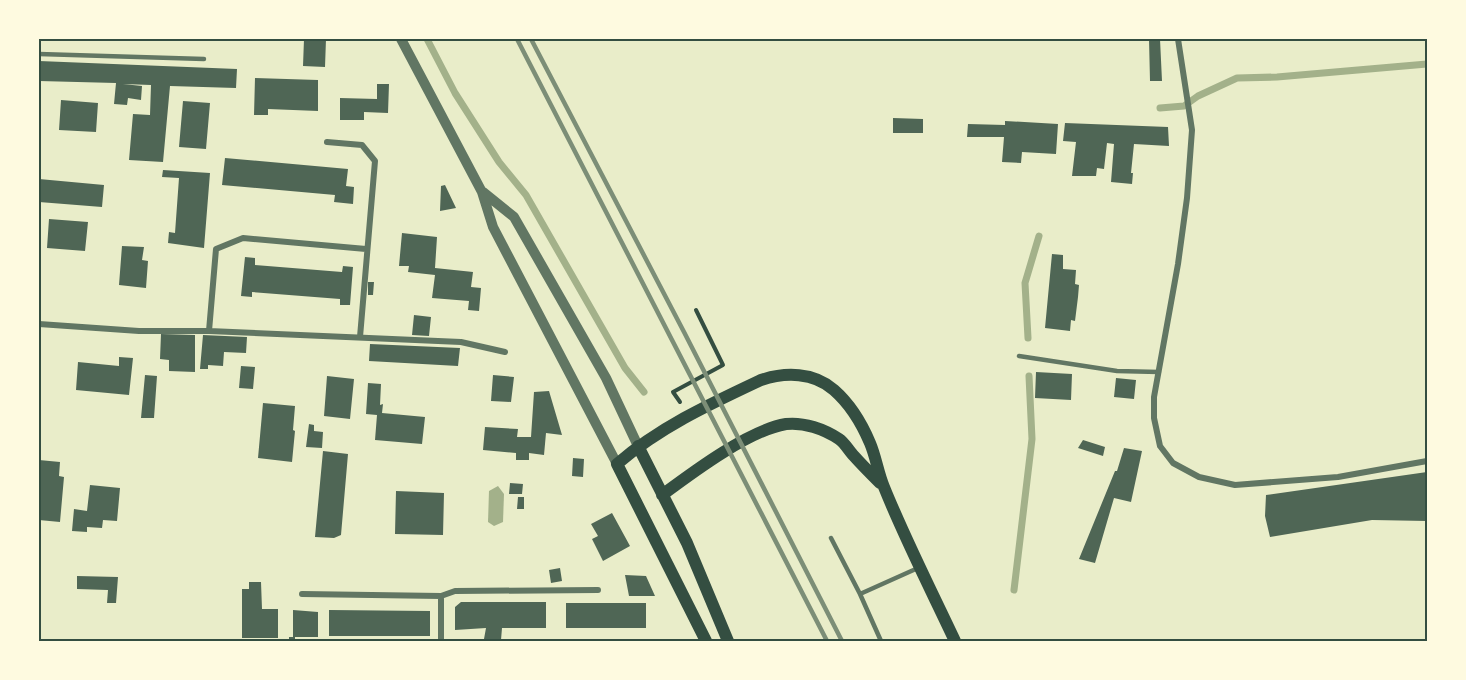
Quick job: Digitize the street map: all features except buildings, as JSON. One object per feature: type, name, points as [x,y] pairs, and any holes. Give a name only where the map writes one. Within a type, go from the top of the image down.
[{"type":"main road","points":[[706,641],[617,464],[638,446],[671,424],[761,380],[775,375],[792,374],[810,377],[833,389],[853,411],[870,444],[883,486],[955,641]]},
{"type":"main road","points":[[662,495],[748,438],[767,429],[788,424],[823,430],[841,440],[883,486]]},
{"type":"main road","points":[[638,446],[687,543],[728,641]]},
{"type":"street","points":[[401,39],[482,192],[493,227],[617,464]]},
{"type":"street","points":[[1178,39],[1192,130],[1187,198],[1178,264],[1154,397],[1154,418],[1160,446],[1173,463],[1199,477],[1235,485],[1338,477],[1427,461]]},
{"type":"street","points":[[327,142],[362,145],[375,161],[360,337]]},
{"type":"street","points":[[482,192],[513,217],[606,378],[638,446]]},
{"type":"street","points":[[209,331],[216,249],[243,238],[366,249]]},
{"type":"street","points":[[39,324],[460,342],[506,352]]},
{"type":"street","points":[[302,594],[441,596],[455,591],[598,590]]},
{"type":"street","points":[[441,596],[441,641]]},
{"type":"lane","points":[[39,54],[204,59]]},
{"type":"lane","points":[[1019,356],[1117,371],[1159,372]]},
{"type":"lane","points":[[831,538],[881,641]]},
{"type":"lane","points":[[860,594],[920,567]]},
{"type":"path","points":[[689,415],[673,392],[723,365],[696,310]]},
{"type":"shaded area","points":[[498,486],[504,494],[503,522],[494,526],[488,522],[489,491]]},
{"type":"waterway","points":[[427,39],[455,93],[499,162],[526,195],[625,368],[644,392]]},
{"type":"waterway","points":[[1160,108],[1184,106],[1198,96],[1237,78],[1277,77],[1427,64]]},
{"type":"waterway","points":[[1028,338],[1025,283],[1039,236]]},
{"type":"waterway","points":[[1014,590],[1032,439],[1029,376]]},
{"type":"railway","points":[[517,39],[827,641]]},
{"type":"railway","points":[[531,39],[842,641]]}]
